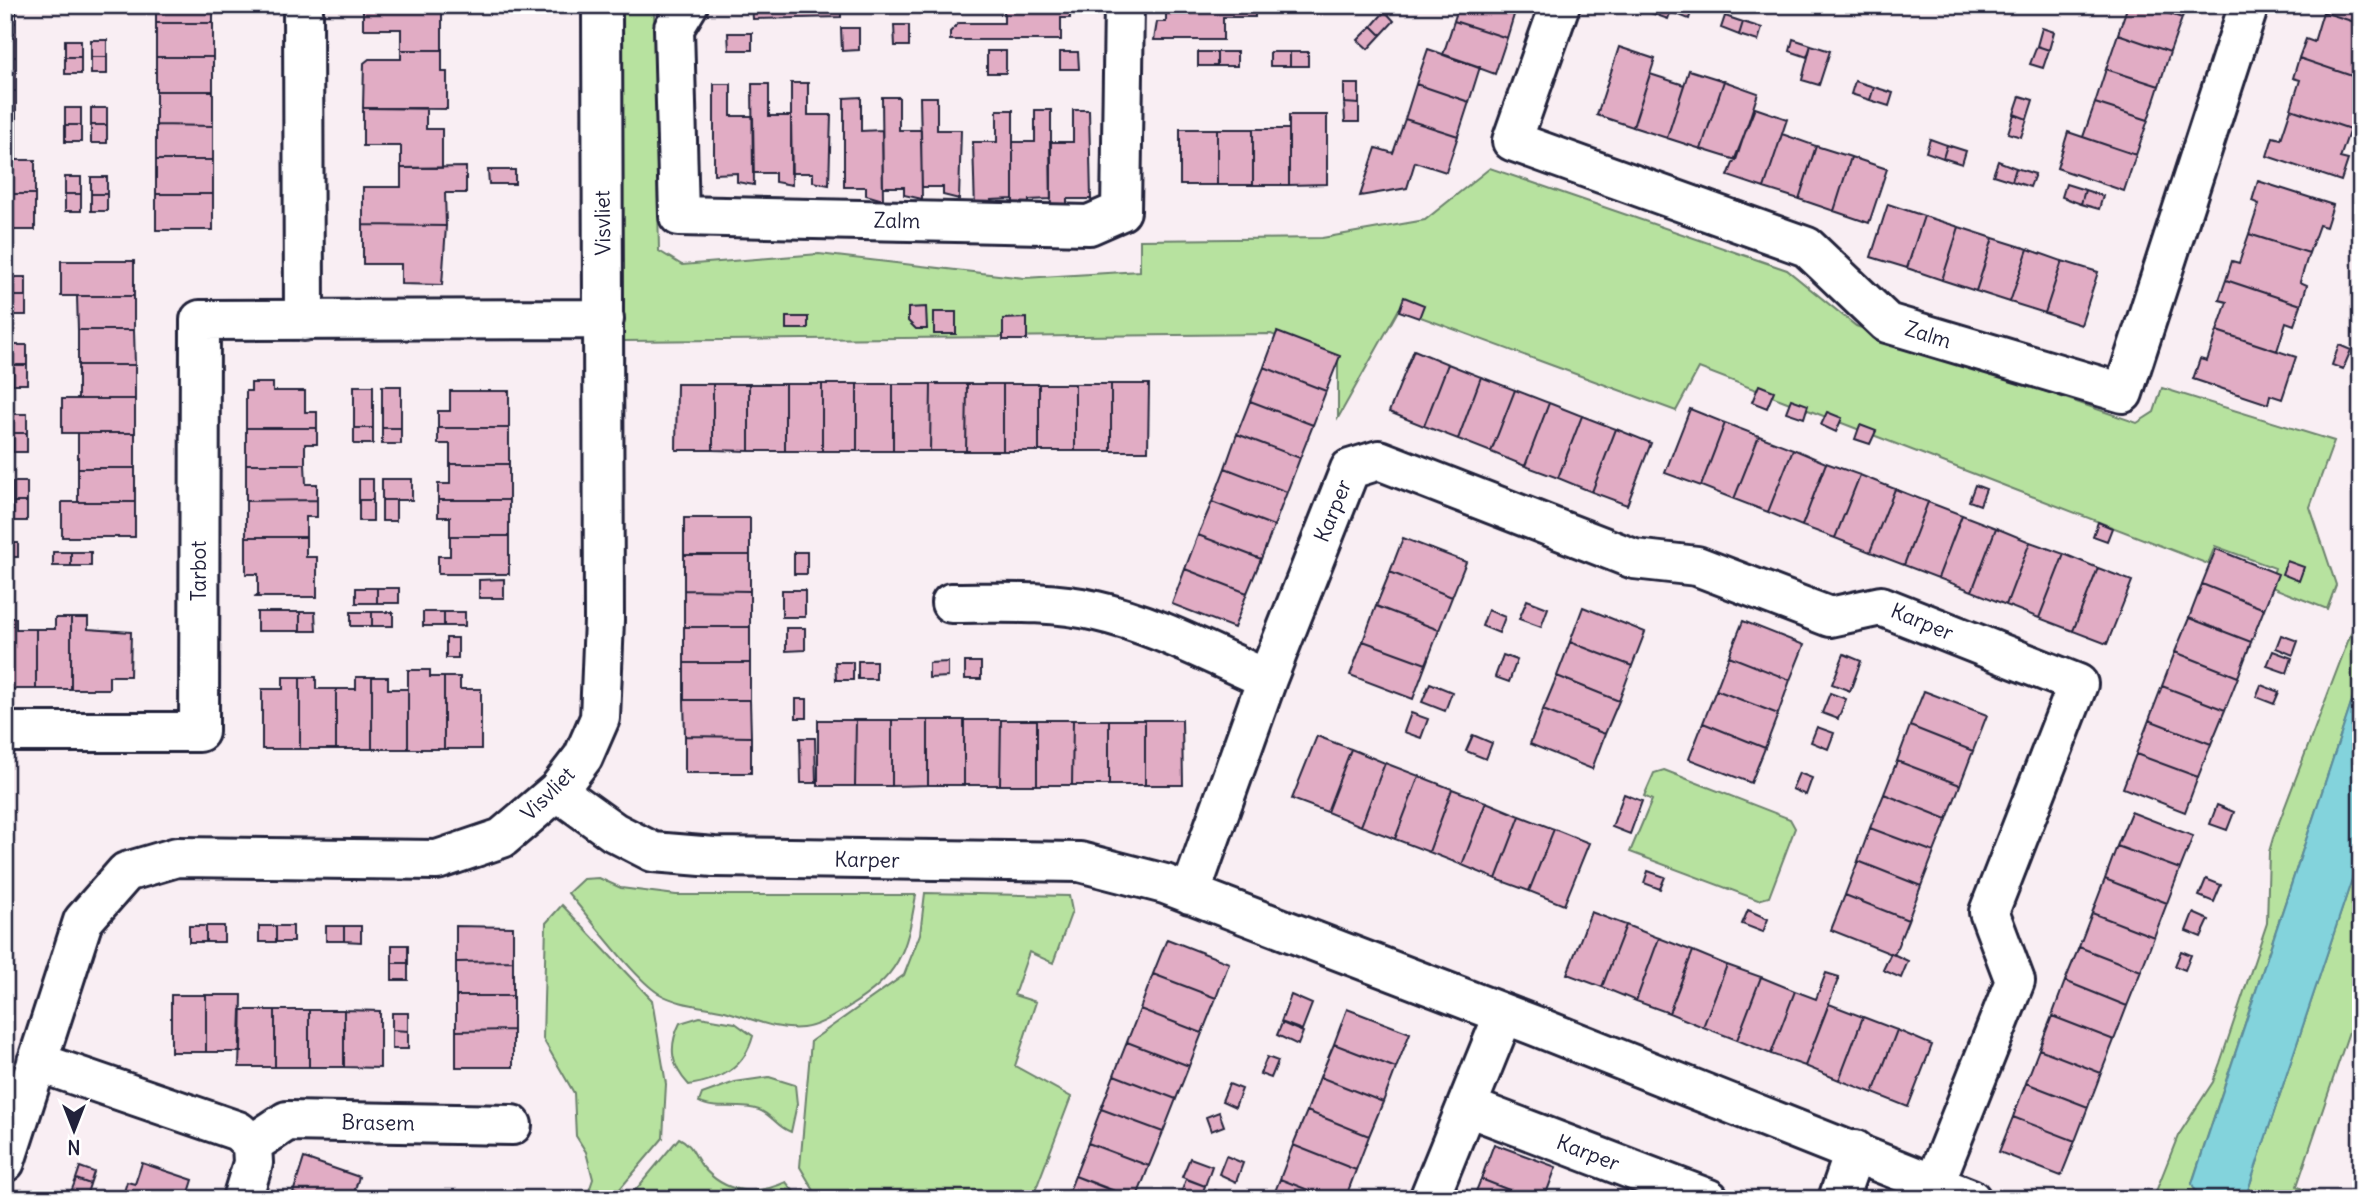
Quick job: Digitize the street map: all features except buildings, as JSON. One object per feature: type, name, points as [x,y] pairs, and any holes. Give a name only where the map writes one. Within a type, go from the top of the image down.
[{"type":"street","points":[[303,5],[304,321]]},
{"type":"street","name":"Visvliet","points":[[5,1162],[83,921],[127,872],[177,857],[437,860],[502,838],[557,791],[583,757],[600,718],[604,620],[602,5]]},
{"type":"street","name":"Zalm","points":[[688,5],[674,28],[679,216],[1089,225],[1121,211],[1124,5]]},
{"type":"street","name":"Zalm","points":[[1560,5],[1512,141],[1807,247],[1887,323],[2123,394],[2249,5]]},
{"type":"street","name":"Tarbot","points":[[5,732],[199,732],[200,320],[604,319]]},
{"type":"street","name":"Karper","points":[[1190,894],[1267,679],[1350,469],[1379,460],[1634,559],[1697,566],[1830,617],[1881,606],[2078,684],[1989,912],[2015,981],[1934,1185]]},
{"type":"street","points":[[951,603],[1049,604],[1097,611],[1156,631],[1267,679]]},
{"type":"street","name":"Karper","points":[[557,791],[614,832],[653,852],[742,857],[1080,862],[1190,894],[1855,1150],[1971,1199]]},
{"type":"street","points":[[1429,1199],[1504,1014]]},
{"type":"street","points":[[37,1062],[238,1131],[252,1144],[253,1163],[242,1199]]},
{"type":"street","name":"Karper","points":[[1468,1107],[1709,1199]]},
{"type":"street","name":"Brasem","points":[[252,1144],[287,1121],[512,1125]]},
{"type":"street","points":[[1838,1199],[1855,1150]]},
{"type":"green space","points":[[620,5],[661,5],[654,12],[659,251],[682,265],[819,254],[1024,278],[1140,271],[1140,240],[1322,238],[1425,220],[1490,168],[1787,270],[1856,326],[2137,423],[2154,412],[2162,388],[2334,441],[2310,507],[2336,585],[2327,609],[2269,586],[2275,568],[2215,546],[2208,564],[1699,368],[1676,411],[1399,309],[1338,418],[1338,361],[1271,334],[624,341]]},
{"type":"green space","points":[[2361,607],[2361,674],[2192,1183],[2199,1197],[2203,1199],[2153,1199],[2178,1136],[2213,1082],[2220,1063],[2267,923],[2269,852],[2273,838]]},
{"type":"green space","points":[[1664,770],[1790,819],[1795,828],[1769,897],[1758,900],[1630,852],[1652,800],[1644,796],[1654,773]]},
{"type":"green space","points":[[2361,852],[2361,996],[2297,1186],[2306,1191],[2304,1199],[2245,1199]]},
{"type":"green space","points":[[599,878],[621,888],[676,895],[916,895],[904,948],[898,961],[879,985],[821,1023],[793,1028],[773,1026],[725,1011],[691,1005],[658,993],[625,961],[568,893],[583,879]]},
{"type":"green space","points":[[925,893],[1069,896],[1072,911],[1053,963],[1029,952],[1014,995],[1036,1002],[1015,1066],[1071,1097],[1032,1199],[819,1199],[800,1167],[811,1041],[904,975],[920,934]]},
{"type":"green space","points":[[562,905],[652,1000],[666,1084],[663,1138],[614,1196],[589,1191],[593,1179],[586,1152],[576,1136],[574,1093],[543,1039],[546,923]]},
{"type":"green space","points":[[700,1017],[735,1023],[753,1036],[744,1057],[730,1071],[711,1080],[689,1085],[675,1063],[674,1040],[680,1023]]},
{"type":"green space","points":[[769,1077],[795,1085],[797,1104],[791,1132],[759,1110],[712,1106],[699,1102],[702,1094],[735,1082]]},
{"type":"green space","points":[[679,1138],[690,1147],[702,1166],[721,1182],[741,1190],[752,1190],[786,1182],[800,1199],[628,1199]]},
{"type":"water","points":[[2361,674],[2361,852],[2245,1199],[2203,1199],[2192,1184]]}]
